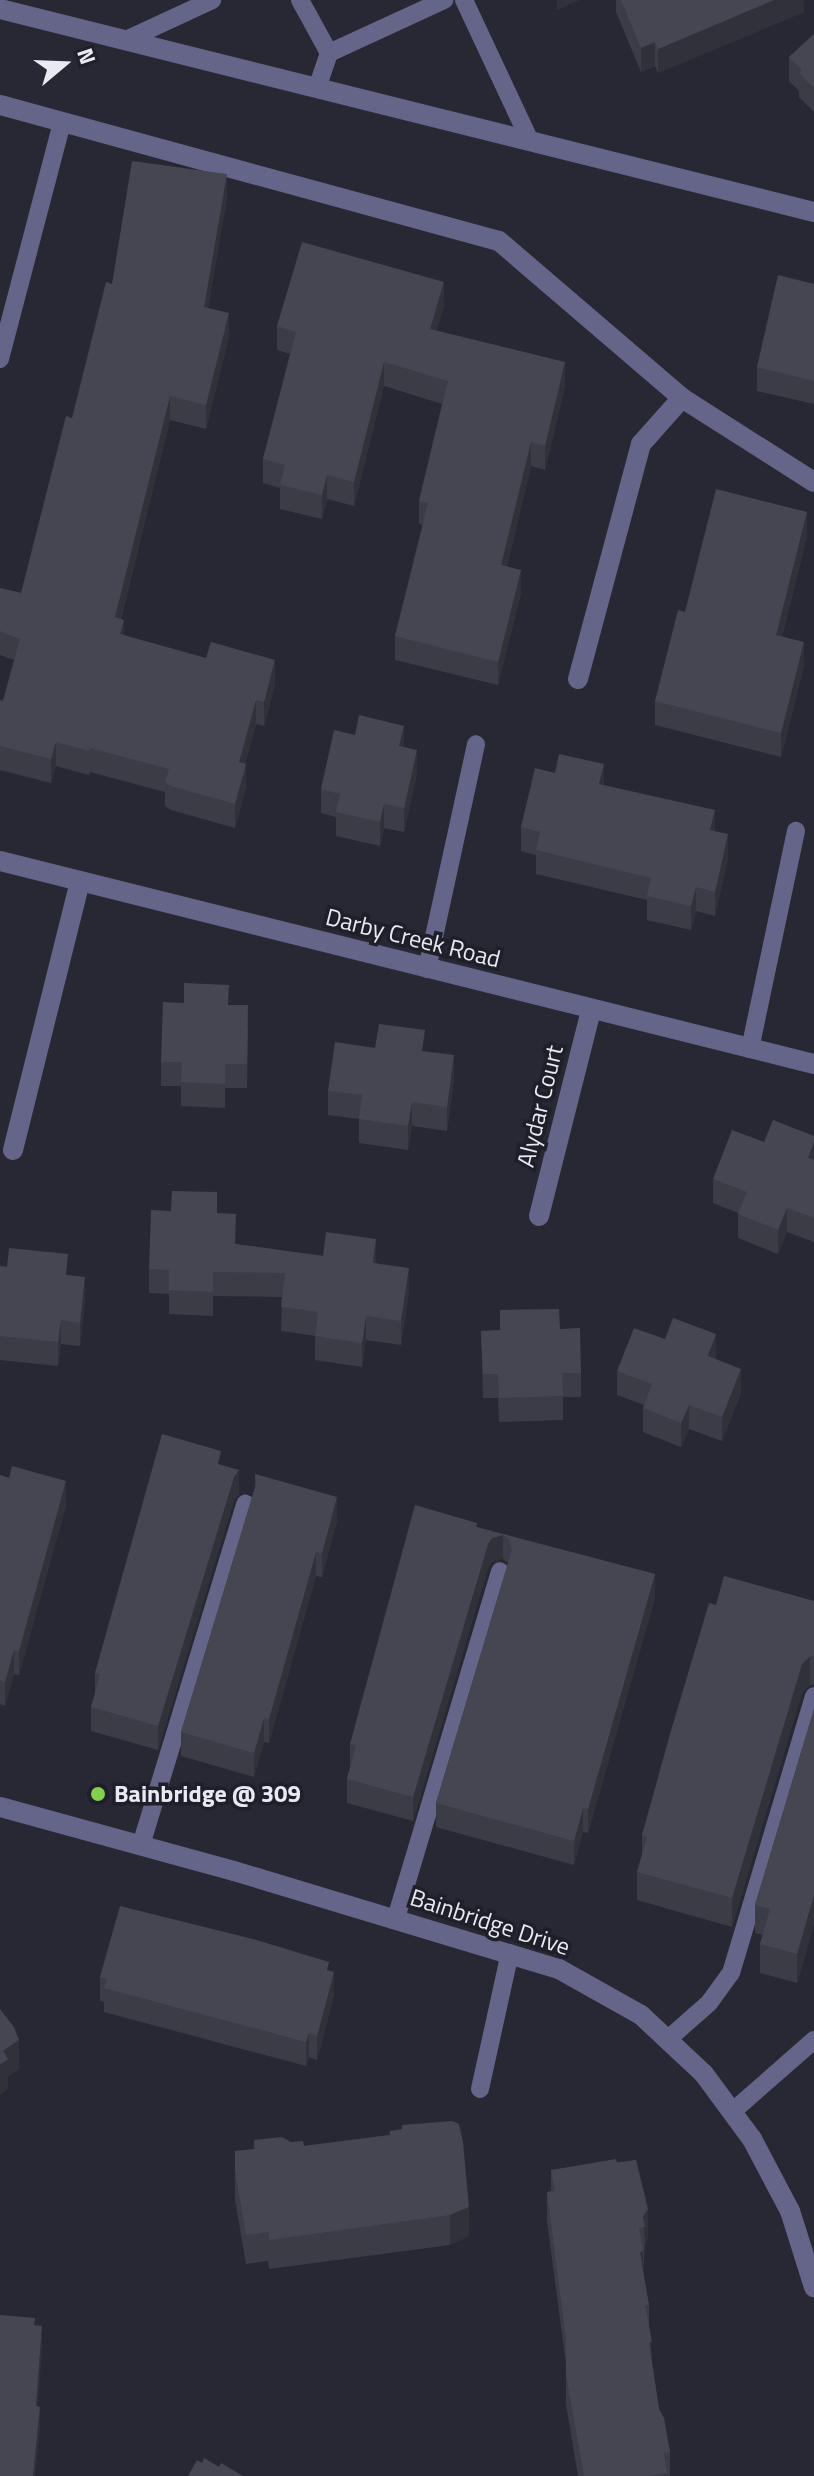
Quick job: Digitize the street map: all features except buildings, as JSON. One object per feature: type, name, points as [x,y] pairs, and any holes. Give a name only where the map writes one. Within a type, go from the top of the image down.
[{"type":"street","points":[[0,9],[814,212]]},
{"type":"street","points":[[0,105],[499,241],[682,398],[814,482]]},
{"type":"street","points":[[578,679],[641,444],[682,398]]},
{"type":"street","name":"Darby Creek Road","points":[[0,861],[814,1064]]},
{"type":"street","points":[[13,1150],[80,881]]},
{"type":"street","name":"Alydar Court","points":[[539,1216],[591,1010]]},
{"type":"street","name":"Bainbridge Drive","points":[[0,1807],[510,1953],[559,1969],[641,2015],[704,2074],[752,2139],[790,2211],[814,2287]]},
{"type":"lane","points":[[126,40],[212,0]]},
{"type":"lane","points":[[300,0],[329,53]]},
{"type":"lane","points":[[317,88],[329,53],[444,0]]},
{"type":"lane","points":[[464,0],[530,141]]},
{"type":"lane","points":[[0,359],[62,122]]},
{"type":"lane","points":[[427,969],[476,744]]},
{"type":"lane","points":[[750,1049],[796,831]]},
{"type":"lane","points":[[141,1845],[245,1504]]},
{"type":"lane","points":[[396,1918],[500,1571]]},
{"type":"lane","points":[[667,2040],[709,2003],[731,1973],[814,1696]]},
{"type":"lane","points":[[480,2089],[510,1953]]},
{"type":"lane","points":[[732,2112],[814,2040]]},
{"type":"place","name":"Bainbridge @ 309","points":[[98,1794]]}]
